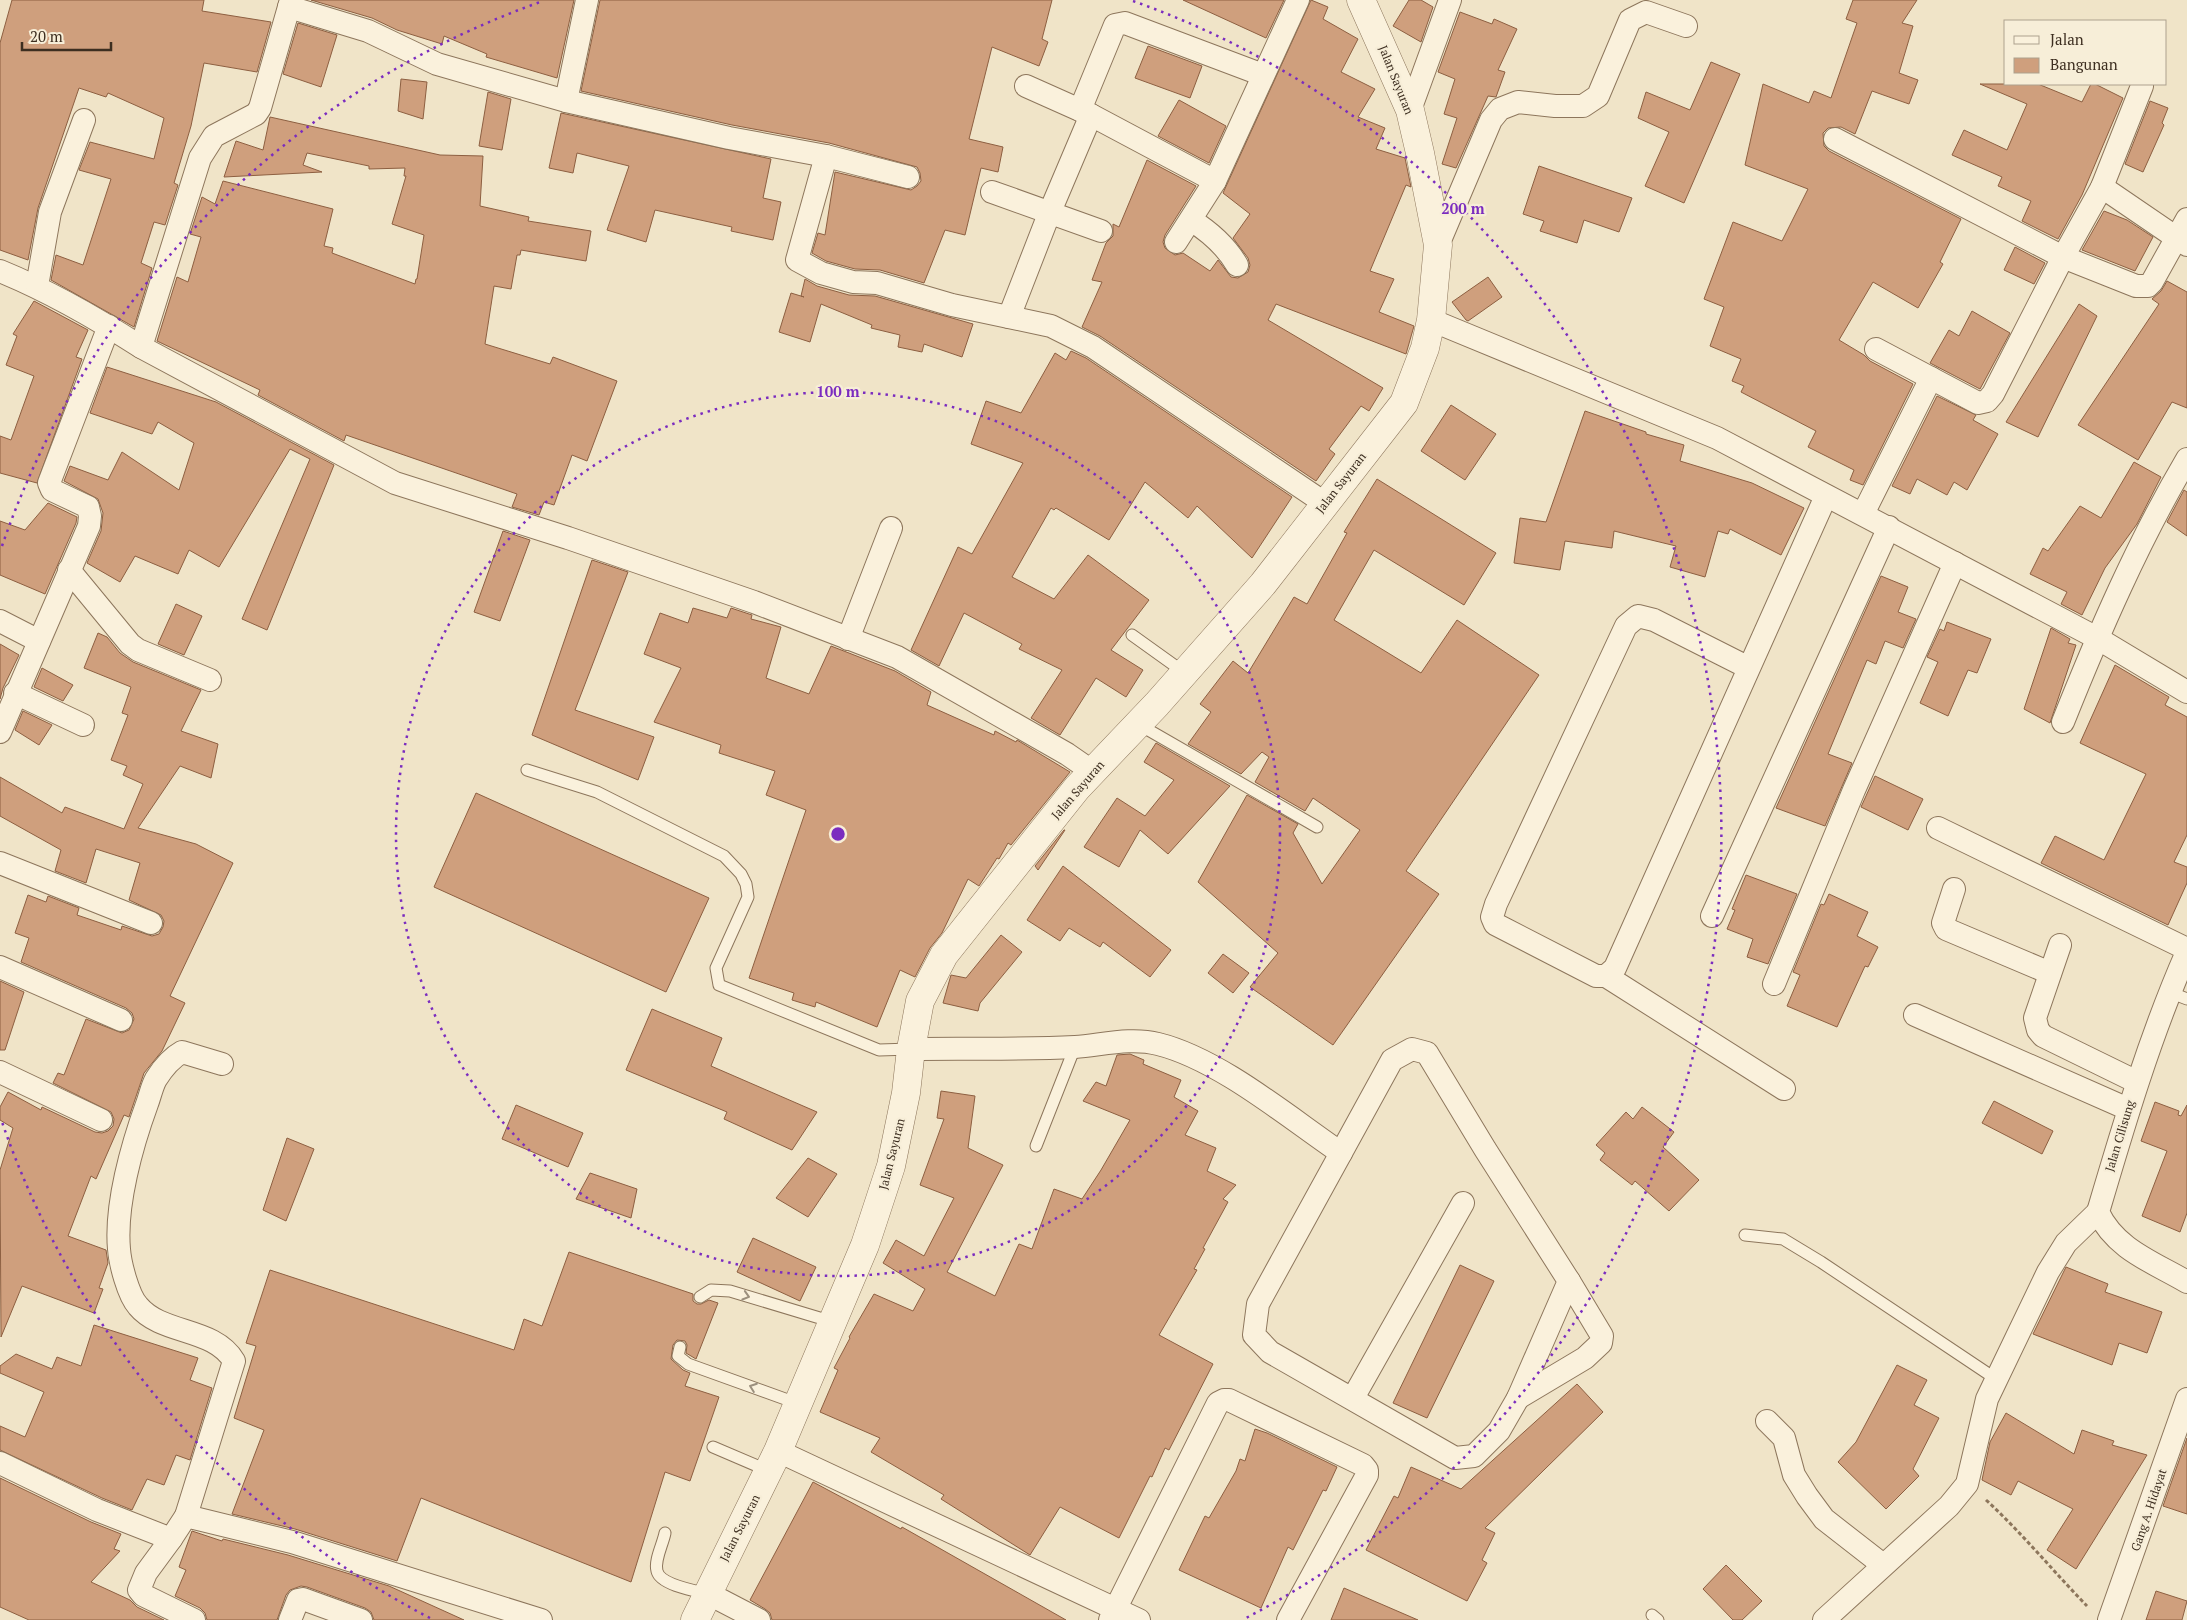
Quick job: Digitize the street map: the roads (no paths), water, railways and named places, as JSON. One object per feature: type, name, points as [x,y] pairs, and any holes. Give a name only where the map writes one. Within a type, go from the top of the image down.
[{"type":"street","points":[[566,101],[587,0]]},
{"type":"street","points":[[1176,242],[1216,182],[1298,0]]},
{"type":"street","name":"Jalan Sayuran","points":[[695,1620],[774,1461],[865,1244],[889,1173],[906,1093],[911,1049],[920,1000],[944,956],[1077,788],[1185,673],[1216,634],[1263,584],[1404,403],[1425,348],[1438,245],[1410,110],[1361,0]]},
{"type":"street","points":[[1410,110],[1450,0]]},
{"type":"street","points":[[141,347],[200,158],[214,136],[256,114],[260,108],[290,4],[368,31],[436,64],[566,101],[729,138],[826,156],[908,178]]},
{"type":"street","points":[[1438,245],[1491,120],[1500,109],[1518,102],[1555,106],[1583,106],[1598,96],[1630,20],[1646,12],[1686,26]]},
{"type":"street","points":[[1009,317],[1049,214],[1116,25],[1125,23],[1264,75]]},
{"type":"street","points":[[1026,86],[1085,112],[1216,182]]},
{"type":"street","points":[[1876,350],[1978,403],[1987,401],[1993,394],[2063,257],[2102,187],[2142,86]]},
{"type":"street","points":[[37,286],[50,212],[84,120]]},
{"type":"street","points":[[1835,139],[2063,257],[2136,286],[2148,286],[2183,234],[2102,187]]},
{"type":"street","points":[[826,156],[797,260],[804,265],[821,273],[854,282],[877,284],[952,305],[1051,326],[1093,347],[1326,504]]},
{"type":"street","points":[[992,192],[1049,214],[1101,231]]},
{"type":"street","points":[[1191,220],[1205,229],[1229,251],[1237,266]]},
{"type":"street","points":[[0,271],[37,286],[109,326],[141,347],[395,483],[586,544],[754,602],[897,657],[1067,754],[1093,772]]},
{"type":"street","points":[[1430,320],[1717,438],[2097,638],[2187,692]]},
{"type":"street","points":[[0,732],[88,526],[90,516],[88,507],[52,490],[49,483],[109,326]]},
{"type":"street","points":[[1863,514],[1931,378]]},
{"type":"street","points":[[2062,722],[2097,638],[2168,490],[2187,459]]},
{"type":"street","points":[[1606,976],[1615,968],[1826,496]]},
{"type":"street","points":[[1712,916],[1889,527]]},
{"type":"street","points":[[848,639],[891,528]]},
{"type":"street","points":[[1774,984],[1854,790],[1954,563]]},
{"type":"street","points":[[69,570],[130,644],[138,650],[210,680]]},
{"type":"street","points":[[1749,668],[1654,620],[1638,616],[1626,626],[1496,904],[1492,917],[1495,924],[1596,976],[1606,976],[1784,1089]]},
{"type":"street","points":[[0,621],[39,641]]},
{"type":"street","points":[[16,693],[83,725]]},
{"type":"street","points":[[1938,828],[2187,950]]},
{"type":"street","points":[[0,863],[151,923]]},
{"type":"street","points":[[1954,889],[1943,923],[1946,929],[2050,973]]},
{"type":"street","points":[[2060,945],[2035,1018],[2038,1030],[2043,1036],[2137,1082]]},
{"type":"street","name":"Jalan Cilisung","points":[[2098,1212],[2137,1082],[2178,996],[2187,950]]},
{"type":"street","points":[[0,967],[121,1020]]},
{"type":"street","points":[[1915,1016],[2128,1109]]},
{"type":"street","points":[[911,1049],[1076,1047],[1132,1041],[1156,1043],[1188,1054],[1230,1077],[1341,1152]]},
{"type":"street","points":[[1518,1398],[1585,1358],[1601,1343],[1602,1336],[1570,1281],[1427,1053],[1412,1049],[1392,1060],[1258,1304],[1254,1335],[1270,1352],[1455,1458],[1474,1456],[1499,1431],[1518,1398],[1570,1281]]},
{"type":"street","points":[[194,1620],[143,1595],[139,1590],[146,1572],[186,1516],[234,1361],[228,1351],[213,1342],[147,1316],[136,1304],[130,1292],[119,1249],[120,1207],[138,1130],[155,1080],[175,1056],[182,1052],[222,1064]]},
{"type":"street","points":[[0,1072],[101,1120]]},
{"type":"street","points":[[1353,1398],[1463,1202]]},
{"type":"street","points":[[1824,1620],[1949,1506],[1967,1484],[1982,1415],[1996,1379],[2048,1272],[2066,1243],[2098,1212],[2105,1227],[2114,1238],[2128,1249],[2187,1282]]},
{"type":"street","name":"Gang A. Hidayat","points":[[2109,1620],[2187,1399]]},
{"type":"street","points":[[1113,1614],[1218,1403],[1229,1400],[1363,1465],[1367,1470],[1367,1475],[1288,1620]]},
{"type":"street","points":[[1767,1422],[1784,1438],[1790,1453],[1794,1476],[1824,1518],[1883,1565]]},
{"type":"street","points":[[774,1461],[1113,1614],[1139,1620]]},
{"type":"street","points":[[0,1463],[97,1510],[171,1539]]},
{"type":"street","points":[[186,1516],[292,1542],[541,1620]]},
{"type":"street","points":[[709,1594],[759,1620]]},
{"type":"street","points":[[290,1620],[298,1600],[303,1599],[361,1620]]},
{"type":"lane","points":[[1132,635],[1185,673]]},
{"type":"lane","points":[[1138,724],[1318,827]]},
{"type":"lane","points":[[527,770],[598,792],[724,856],[741,874],[746,884],[748,897],[716,968],[719,985],[879,1050],[911,1049]]},
{"type":"lane","points":[[1036,1146],[1076,1047]]},
{"type":"lane","points":[[1745,1235],[1783,1239],[1996,1379]]},
{"type":"lane","points":[[700,1297],[712,1290],[730,1291],[833,1322]]},
{"type":"lane","points":[[680,1347],[678,1356],[688,1364],[799,1404]]},
{"type":"lane","points":[[713,1448],[774,1461]]},
{"type":"lane","points":[[666,1533],[657,1563],[657,1571],[661,1578],[675,1585],[709,1594]]}]
